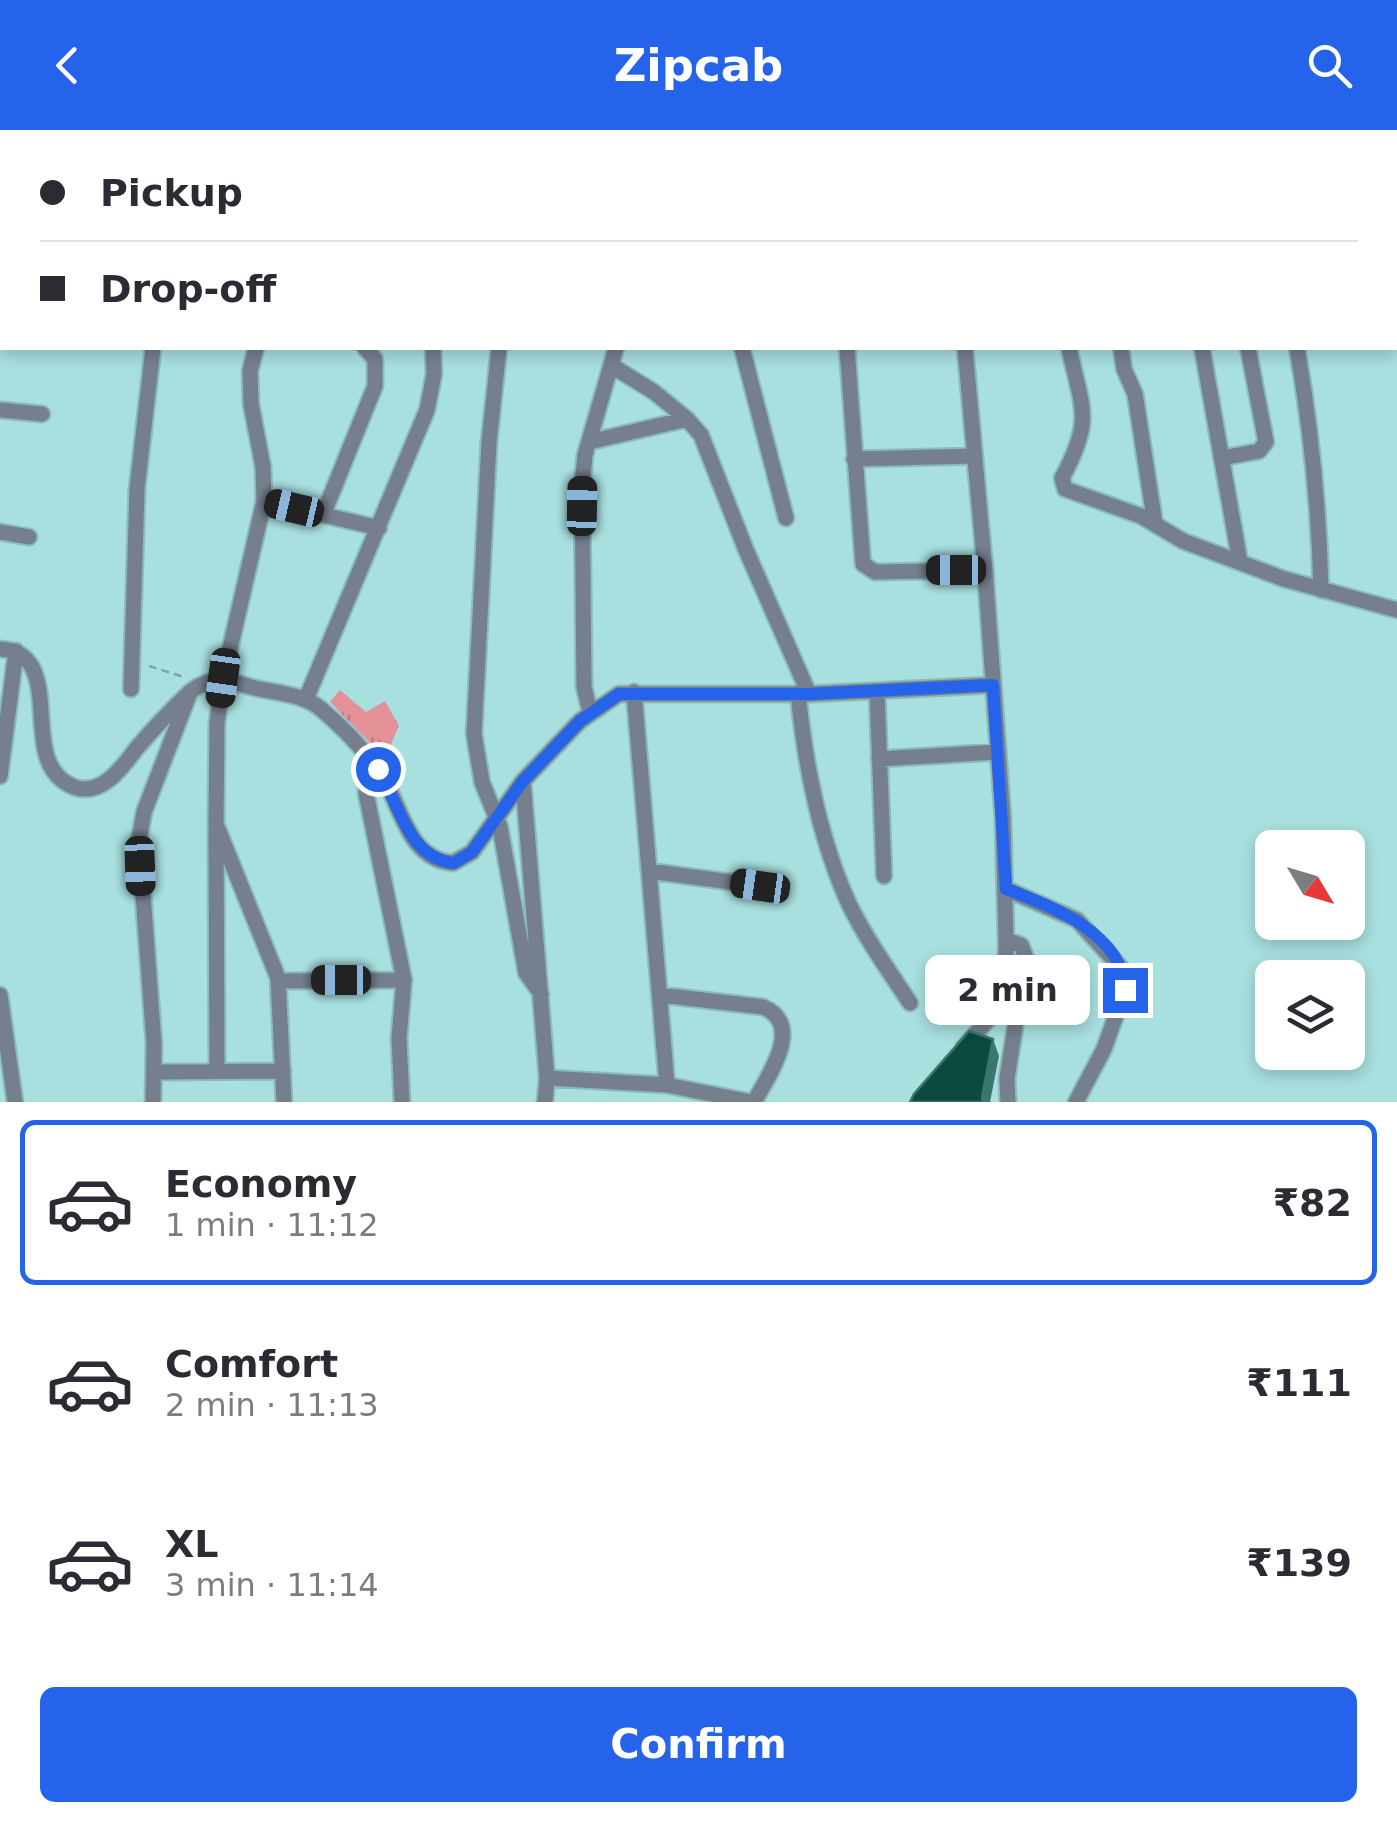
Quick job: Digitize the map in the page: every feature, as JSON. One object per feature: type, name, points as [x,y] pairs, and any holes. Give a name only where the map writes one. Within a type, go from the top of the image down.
[{"type":"street","points":[[131,690],[136,489],[154,350]]},
{"type":"street","points":[[216,1071],[217,723],[223,678],[264,501],[263,467],[251,404],[250,371],[255,350]]},
{"type":"street","points":[[324,515],[375,386],[378,369],[369,350]]},
{"type":"street","points":[[306,699],[427,410],[434,374],[433,350]]},
{"type":"street","points":[[498,350],[474,715],[479,768],[500,827],[526,972],[540,994]]},
{"type":"street","points":[[590,712],[584,687],[582,486],[588,442],[616,350]]},
{"type":"street","points":[[743,350],[786,518]]},
{"type":"street","points":[[847,350],[861,558],[868,570],[985,570]]},
{"type":"street","points":[[953,1058],[996,1011],[1006,973],[1006,889],[993,685],[965,350]]},
{"type":"street","points":[[1069,350],[1084,426],[1080,445],[1062,478],[1066,489],[1240,562],[1321,590],[1397,610]]},
{"type":"street","points":[[1120,350],[1134,394],[1155,524]]},
{"type":"street","points":[[1202,350],[1240,562]]},
{"type":"street","points":[[1222,458],[1259,451],[1266,442],[1248,350]]},
{"type":"street","points":[[1297,350],[1320,532],[1321,590]]},
{"type":"street","points":[[612,366],[654,392],[701,436],[803,694],[812,790],[832,858],[869,941],[910,1003]]},
{"type":"street","points":[[0,410],[42,414]]},
{"type":"street","points":[[588,442],[688,420]]},
{"type":"street","points":[[854,459],[975,456]]},
{"type":"street","points":[[264,501],[380,528]]},
{"type":"street","points":[[0,532],[29,537]]},
{"type":"street","points":[[0,776],[8,650],[26,658],[35,674],[50,763],[59,778],[80,789],[92,789],[113,776],[159,722],[194,689],[223,678],[306,699],[322,710],[384,779],[415,840],[436,858],[454,863],[472,852],[523,781],[590,712],[619,694],[803,694],[993,685]]},
{"type":"street","points":[[153,1102],[140,832],[144,812],[194,689]]},
{"type":"street","points":[[634,692],[667,1086]]},
{"type":"street","points":[[878,692],[884,876]]},
{"type":"street","points":[[879,760],[997,752]]},
{"type":"street","points":[[368,758],[366,793],[404,980],[399,1038],[402,1102]]},
{"type":"street","points":[[523,781],[547,1078],[545,1102]]},
{"type":"street","points":[[216,824],[278,980],[284,1102]]},
{"type":"street","points":[[649,871],[760,886]]},
{"type":"street","points":[[1006,889],[1077,920],[1122,969],[1125,990],[1104,1049],[1076,1102]]},
{"type":"street","points":[[1006,940],[1021,946],[1026,958],[1008,1102]]},
{"type":"street","points":[[278,980],[404,980]]},
{"type":"street","points":[[0,995],[15,1102]]},
{"type":"street","points":[[547,1078],[667,1086],[752,1102],[779,1056],[780,1017],[764,1008],[660,996]]},
{"type":"street","points":[[154,1072],[282,1071]]},
{"type":"path","points":[[133,662],[192,679],[194,689]]},
{"type":"green space","points":[[340,690],[366,712],[385,701],[399,726],[385,758],[330,702]]},
{"type":"building","points":[[969,1031],[993,1039],[983,1102],[910,1102],[914,1094]]},
{"type":"route","points":[[378,769],[415,840],[436,858],[454,863],[472,852],[523,781],[580,721],[619,694],[808,694],[993,685],[1006,889],[1066,912],[1084,926],[1122,969],[1125,990]]}]
